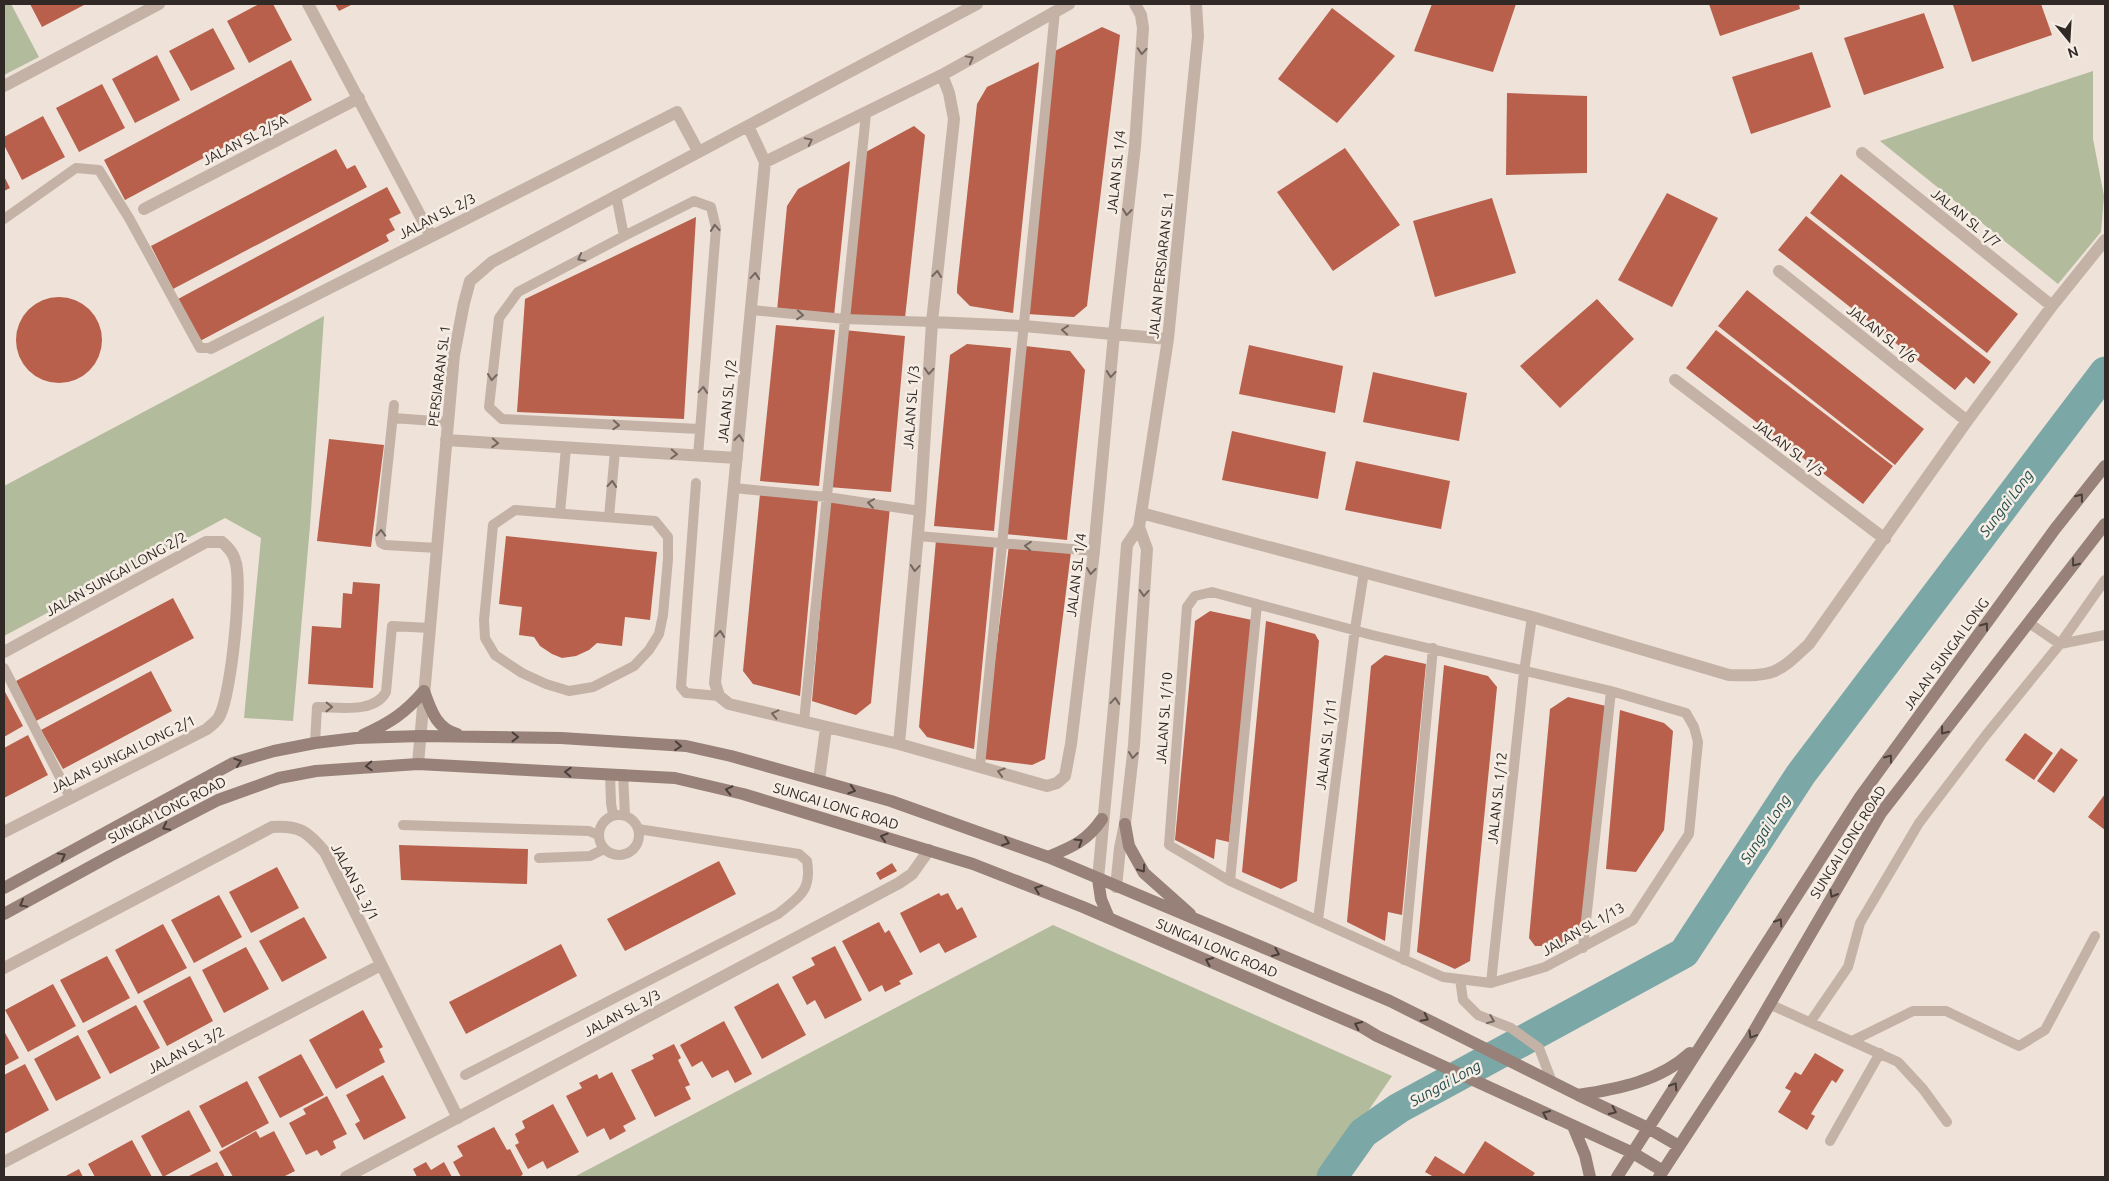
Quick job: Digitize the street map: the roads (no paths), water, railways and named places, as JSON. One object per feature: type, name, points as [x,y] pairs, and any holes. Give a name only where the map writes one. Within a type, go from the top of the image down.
[{"type":"street","points":[[4,86],[159,4]]},
{"type":"street","points":[[308,4],[431,236]]},
{"type":"street","name":"PERSIARAN SL 1","points":[[418,764],[454,355],[470,281],[492,262],[977,4]]},
{"type":"street","points":[[748,126],[766,162],[942,75],[1069,4]]},
{"type":"street","name":"JALAN SL 1/4","points":[[718,696],[729,704],[898,744],[1047,786],[1057,783],[1064,776],[1071,744],[1094,551],[1114,334],[1135,146],[1144,28],[1141,15],[1135,4]]},
{"type":"street","name":"JALAN PERSIARAN SL 1","points":[[1140,528],[1168,339],[1198,36],[1196,4]]},
{"type":"street","name":"JALAN SL 1/3","points":[[898,744],[918,536],[932,322],[954,119],[949,93],[942,75]]},
{"type":"street","name":"JALAN SL 2/5A","points":[[144,209],[359,98]]},
{"type":"street","name":"JALAN SL 2/3","points":[[211,348],[677,112],[698,152]]},
{"type":"street","name":"JALAN SL 1/7","points":[[1862,153],[2052,306]]},
{"type":"street","name":"JALAN SL 1/2","points":[[718,696],[715,683],[766,162]]},
{"type":"street","points":[[1141,513],[1532,616],[1729,675],[1762,676],[1784,668],[1809,644],[1967,421],[2052,306],[2105,240]]},
{"type":"street","name":"JALAN SL 1/6","points":[[1779,271],[1967,421]]},
{"type":"street","points":[[932,322],[1024,326],[1168,339]]},
{"type":"street","name":"JALAN SL 1/5","points":[[1675,380],[1885,539]]},
{"type":"street","points":[[446,440],[737,458]]},
{"type":"street","name":"JALAN SUNGAI LONG","points":[[1860,797],[2055,529],[2105,466]]},
{"type":"street","name":"SUNGAI LONG ROAD","points":[[4,914],[218,800],[279,778],[316,771],[418,764],[675,778],[743,794],[930,850],[972,864],[1083,907],[1362,1027],[1633,1153],[1661,1174],[1750,1038],[1881,812],[2105,524]]},
{"type":"street","points":[[1109,918],[1101,899],[1098,879],[1102,819],[1110,752],[1127,545],[1140,528]]},
{"type":"street","points":[[1083,907],[1101,899],[1116,887],[1134,745],[1146,549],[1140,528]]},
{"type":"street","name":"JALAN SUNGAI LONG 2/2","points":[[4,652],[206,542],[222,542],[231,550],[236,562]]},
{"type":"street","name":"JALAN SUNGAI LONG 2/1","points":[[4,832],[207,729],[220,717],[225,700],[237,621],[236,562]]},
{"type":"street","points":[[356,738],[387,725],[399,717],[424,691],[432,714],[440,724],[449,732],[467,736]]},
{"type":"street","points":[[819,780],[826,728]]},
{"type":"street","name":"SUNGAI LONG ROAD","points":[[4,888],[232,763],[315,743],[356,738],[420,736],[561,738],[686,746],[731,756],[891,801],[1048,857],[1098,879]]},
{"type":"street","points":[[1860,797],[1881,812]]},
{"type":"street","name":"SUNGAI LONG ROAD","points":[[1617,1177],[1860,797]]},
{"type":"street","points":[[1048,857],[1077,844],[1093,832],[1102,819]]},
{"type":"street","points":[[1125,824],[1129,846],[1144,873],[1198,921]]},
{"type":"street","name":"JALAN SL 3/1","points":[[4,968],[272,827],[290,826],[309,834],[325,852],[458,1118]]},
{"type":"street","name":"JALAN SL 3/3","points":[[346,1177],[899,884],[912,874],[930,850]]},
{"type":"street","points":[[1098,879],[1116,887]]},
{"type":"street","name":"SUNGAI LONG ROAD","points":[[1116,887],[1390,1001],[1578,1096],[1648,1128],[1679,1146]]},
{"type":"street","name":"JALAN SL 3/2","points":[[4,1162],[381,965]]},
{"type":"street","points":[[1578,1096],[1614,1089],[1648,1079],[1679,1063],[1703,1041]]},
{"type":"street","points":[[1573,1126],[1585,1154],[1590,1177]]},
{"type":"lane","points":[[980,766],[1055,11]]},
{"type":"lane","points":[[804,721],[866,114]]},
{"type":"lane","points":[[4,219],[76,168],[99,170],[129,218],[200,348],[211,348]]},
{"type":"lane","points":[[616,195],[624,236]]},
{"type":"lane","points":[[698,456],[716,228],[711,207],[694,201],[624,236],[518,292],[499,318],[489,407],[502,419],[699,429]]},
{"type":"lane","points":[[751,310],[845,319],[932,322]]},
{"type":"lane","points":[[394,405],[381,543],[386,545],[437,548]]},
{"type":"lane","points":[[393,418],[448,422]]},
{"type":"lane","points":[[560,513],[566,448]]},
{"type":"lane","points":[[609,517],[615,451]]},
{"type":"lane","points":[[696,483],[681,687],[686,693],[718,696]]},
{"type":"lane","points":[[734,488],[827,497],[920,511]]},
{"type":"lane","points":[[514,510],[560,513],[655,521],[668,537],[663,615],[659,634],[649,650],[634,666],[593,687],[569,691],[546,684],[522,673],[494,655],[485,638],[493,524],[514,510]]},
{"type":"lane","points":[[918,536],[1094,551]]},
{"type":"lane","name":"JALAN SL 1/11","points":[[1318,920],[1364,572]]},
{"type":"lane","points":[[1812,1021],[1848,967],[1860,923],[1919,823],[1986,735],[2060,644],[2105,580]]},
{"type":"lane","name":"JALAN SL 1/10","points":[[1230,881],[1169,844],[1187,607],[1194,596],[1212,592],[1257,604]]},
{"type":"lane","points":[[1491,983],[1443,977],[1230,881],[1257,604],[1372,635],[1611,691],[1583,948]]},
{"type":"lane","name":"JALAN SL 1/12","points":[[1491,983],[1524,672],[1532,616]]},
{"type":"lane","points":[[2029,623],[2060,644],[2105,635]]},
{"type":"lane","points":[[315,743],[316,707],[372,705],[382,698],[386,692],[392,626],[430,628]]},
{"type":"lane","points":[[1404,960],[1433,648]]},
{"type":"lane","points":[[4,668],[70,797]]},
{"type":"lane","name":"JALAN SL 1/13","points":[[1491,983],[1544,967],[1633,920],[1689,834],[1698,742],[1694,727],[1686,713],[1611,691]]},
{"type":"lane","points":[[616,774],[624,815]]},
{"type":"lane","points":[[613,816],[616,774]]},
{"type":"lane","points":[[403,825],[589,831],[598,836],[604,849],[616,855],[629,852],[637,842],[638,829],[633,821],[624,815],[613,816],[604,821],[598,836]]},
{"type":"lane","points":[[465,1075],[778,914],[804,893],[809,875],[807,861],[799,854],[638,829]]},
{"type":"lane","points":[[539,858],[590,856],[604,849]]},
{"type":"lane","points":[[1852,1041],[1913,1011],[1946,1011],[2018,1046],[2045,1030],[2095,936]]},
{"type":"lane","points":[[1460,979],[1463,1000],[1478,1015],[1511,1028],[1539,1048],[1552,1082]]},
{"type":"lane","points":[[1770,1004],[1812,1021],[1837,1036],[1898,1062],[1924,1089],[1947,1122]]},
{"type":"lane","points":[[1830,1141],[1880,1053]]},
{"type":"waterway","name":"Sungai Long","points":[[1332,1177],[1363,1133],[1399,1108],[1684,953],[1801,774],[2105,372]]}]
